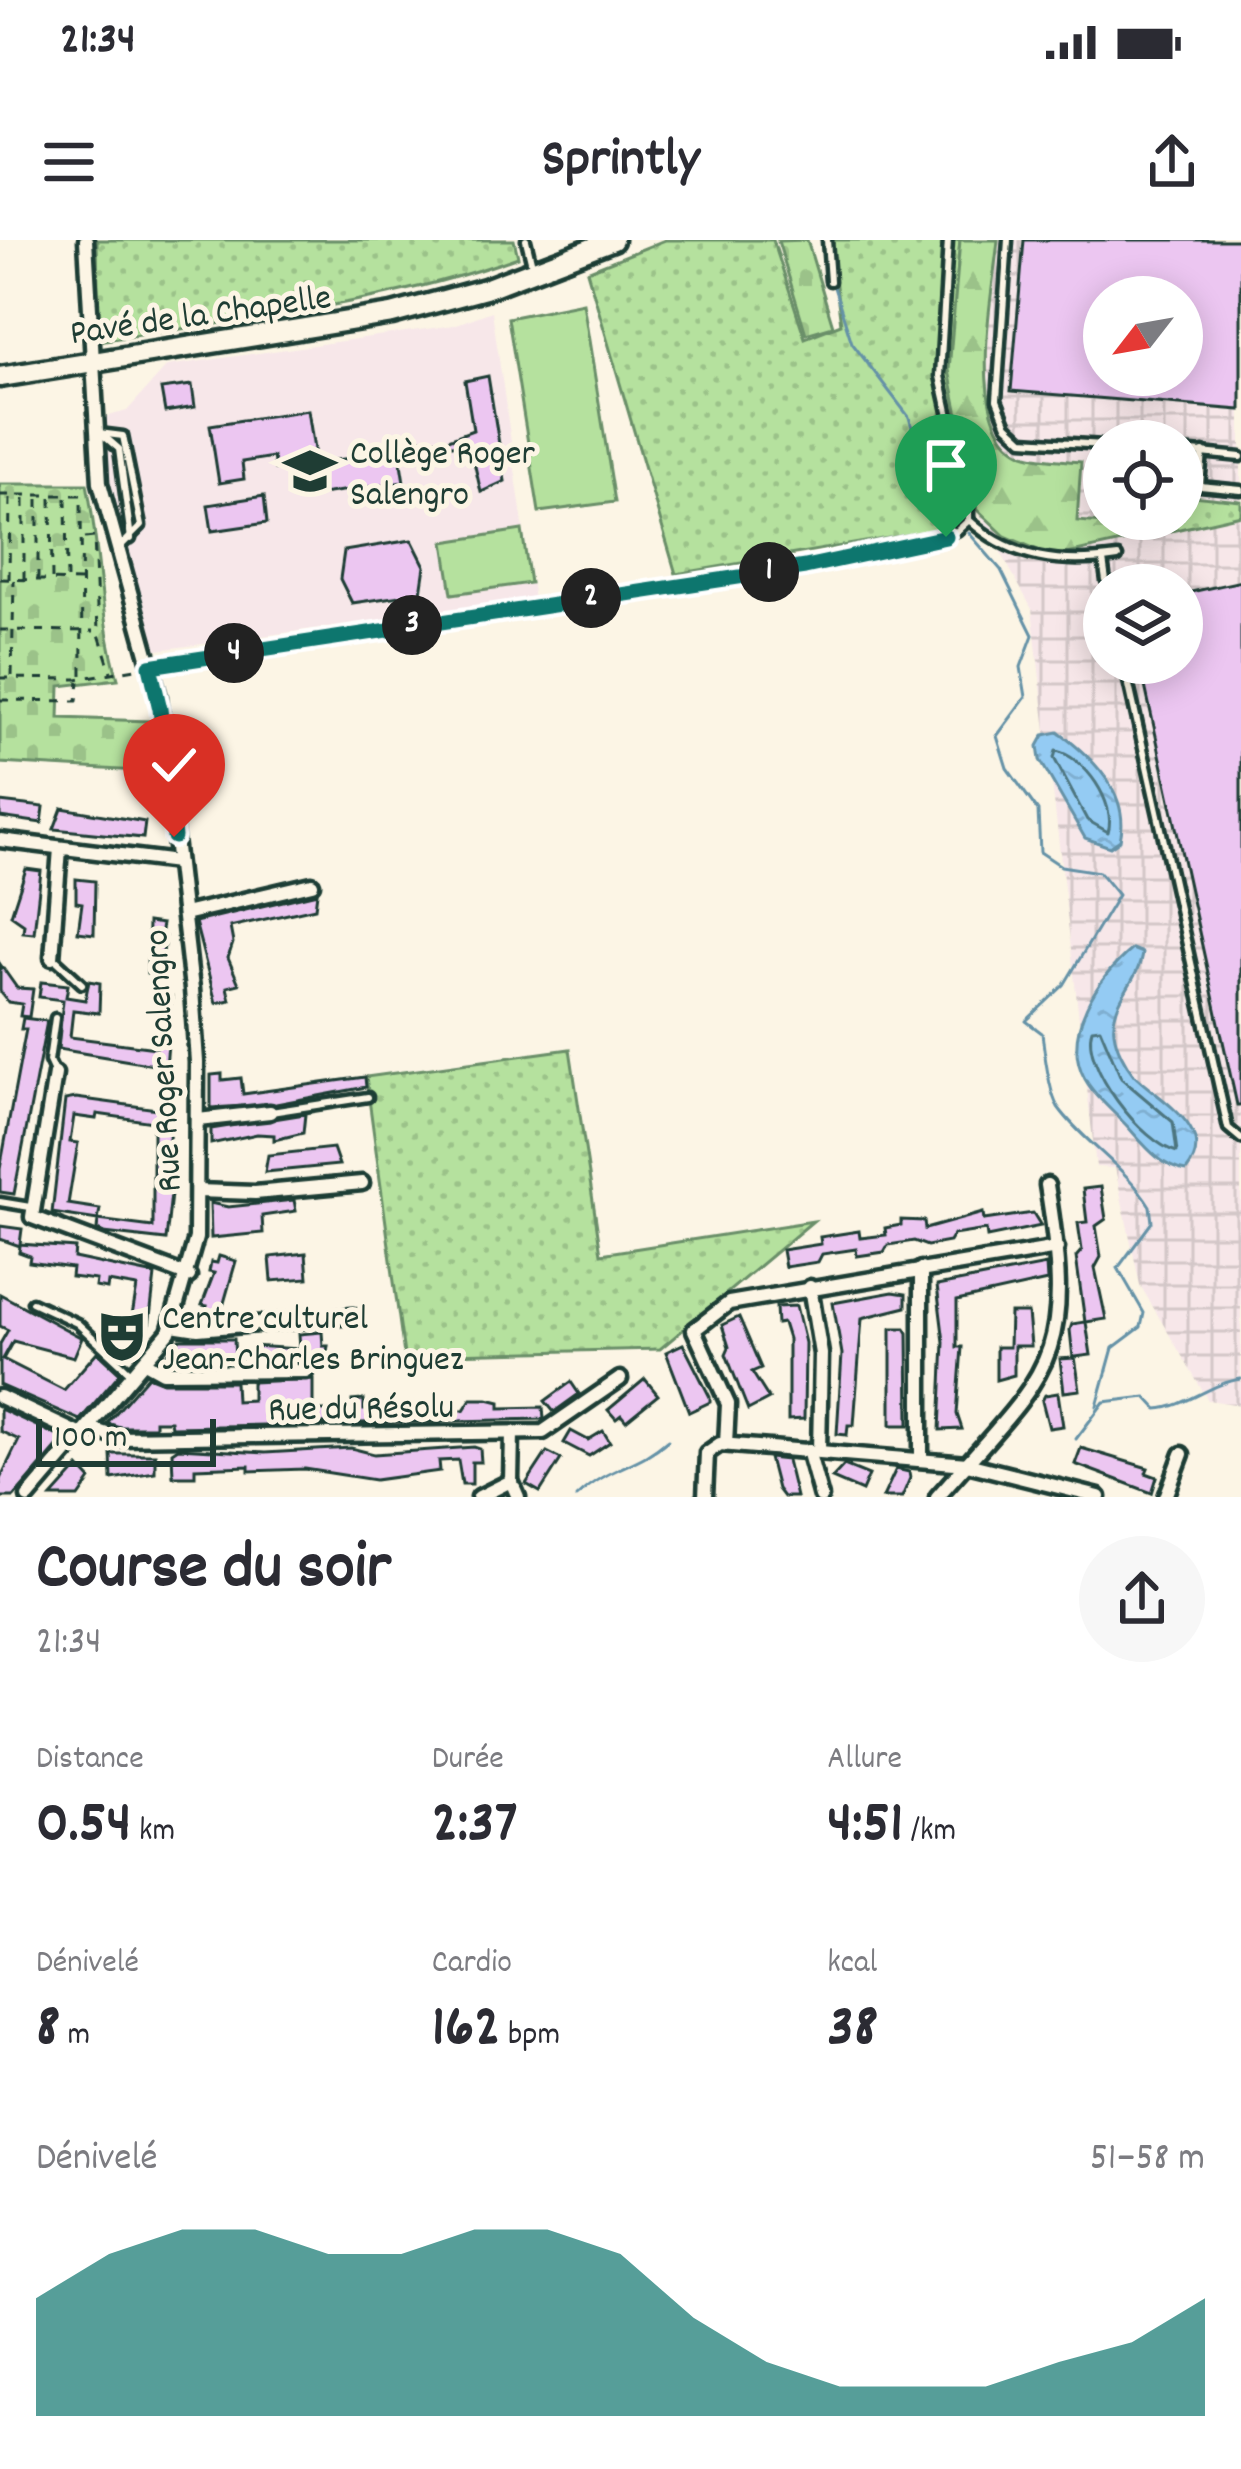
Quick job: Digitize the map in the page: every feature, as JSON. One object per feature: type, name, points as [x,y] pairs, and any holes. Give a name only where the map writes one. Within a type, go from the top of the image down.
[{"type":"main road","name":"Pavé de la Chapelle","points":[[0,377],[377,317],[534,272],[613,240]]},
{"type":"street","name":"Rue Roger Salengro","points":[[28,1497],[146,1362],[172,1325],[189,1276],[196,1191],[197,1050],[184,914],[160,709],[114,548],[95,434],[86,240]]},
{"type":"street","points":[[0,840],[177,862]]},
{"type":"street","points":[[52,958],[60,848]]},
{"type":"street","points":[[184,914],[312,884]]},
{"type":"street","points":[[55,1074],[30,1207],[40,1224],[189,1276]]},
{"type":"street","points":[[198,1120],[270,1112]]},
{"type":"street","points":[[196,1191],[255,1193],[362,1183]]},
{"type":"street","points":[[937,1497],[1026,1396],[1050,1355],[1061,1301],[1047,1185]]},
{"type":"street","points":[[726,1444],[728,1404],[694,1330],[735,1300],[1057,1249]]},
{"type":"street","points":[[921,1458],[922,1269]]},
{"type":"street","points":[[811,1287],[821,1354],[814,1450],[821,1497]]},
{"type":"street","points":[[172,1325],[198,1330],[353,1316]]},
{"type":"street","points":[[146,1362],[163,1372],[306,1371]]},
{"type":"street","name":"Rue du Résolu","points":[[0,1397],[86,1432],[118,1438],[512,1433],[557,1426],[620,1378]]},
{"type":"street","points":[[512,1433],[511,1481],[518,1497]]},
{"type":"street","points":[[705,1497],[707,1453],[726,1444],[967,1464],[1099,1497]]},
{"type":"street","points":[[1166,1497],[1182,1454]]},
{"type":"street","points":[[479,1497],[511,1481]]},
{"type":"lane","points":[[526,240],[534,272]]},
{"type":"lane","points":[[827,240],[830,281]]},
{"type":"lane","points":[[948,240],[940,376],[968,522]]},
{"type":"lane","points":[[1008,240],[997,400],[1001,414],[1023,440],[1083,444]]},
{"type":"lane","points":[[95,434],[121,434],[128,445],[141,522],[130,542],[114,548]]},
{"type":"lane","points":[[1203,452],[1241,457]]},
{"type":"lane","points":[[1203,486],[1241,490]]},
{"type":"lane","points":[[150,666],[805,567],[957,531],[968,522]]},
{"type":"lane","points":[[968,522],[1033,558],[1052,563],[1118,557]]},
{"type":"lane","points":[[1103,560],[1104,564]]},
{"type":"lane","points":[[1129,684],[1228,1128],[1241,1139]]},
{"type":"lane","points":[[52,958],[70,968],[82,984]]},
{"type":"lane","points":[[55,1018],[49,1061],[55,1074]]},
{"type":"lane","points":[[270,1112],[368,1097]]},
{"type":"lane","points":[[0,1202],[30,1207]]},
{"type":"lane","points":[[32,1302],[76,1323],[134,1375]]},
{"type":"path","points":[[0,495],[81,495],[83,538],[77,701],[0,700]]},
{"type":"path","points":[[10,495],[12,678]]},
{"type":"path","points":[[24,495],[24,580]]},
{"type":"path","points":[[38,495],[38,580]]},
{"type":"path","points":[[51,495],[52,580]]},
{"type":"path","points":[[66,495],[68,580]]},
{"type":"path","points":[[83,538],[94,537],[98,631],[111,674]]},
{"type":"path","points":[[0,579],[83,581]]},
{"type":"path","points":[[0,629],[98,631]]},
{"type":"path","points":[[0,678],[81,679],[150,666]]},
{"type":"shaded area","points":[[960,240],[1241,240],[1241,1405],[1208,1400],[1140,1285],[1115,1168],[1096,1167],[1032,609],[977,509],[949,370]]},
{"type":"shaded area","name":"Collège Roger Salengro","points":[[492,311],[534,600],[157,650],[143,623],[106,487],[105,417],[127,411],[167,366],[454,325]]},
{"type":"green space","points":[[97,240],[514,240],[518,257],[364,299],[99,341]]},
{"type":"green space","points":[[665,240],[773,240],[805,338],[841,324],[830,240],[960,240],[949,370],[977,509],[948,528],[676,574],[587,271]]},
{"type":"green space","points":[[807,240],[833,326],[806,334],[778,241]]},
{"type":"green space","points":[[960,240],[998,240],[986,358],[993,418],[1005,440],[1024,454],[1081,462],[1077,521],[1083,521],[1083,540],[1130,540],[1054,557],[1005,536],[977,509],[949,370]]},
{"type":"green space","points":[[583,303],[615,502],[539,512],[508,318]]},
{"type":"green space","points":[[0,484],[87,484],[118,679],[60,686],[59,718],[150,721],[155,772],[0,763]]},
{"type":"green space","points":[[1203,497],[1241,501],[1241,515],[1203,524]]},
{"type":"green space","points":[[522,530],[530,583],[452,594],[444,542]]},
{"type":"green space","points":[[570,1049],[601,1254],[813,1221],[660,1349],[404,1355],[366,1077]]},
{"type":"water","points":[[1058,732],[1084,753],[1114,792],[1122,823],[1120,840],[1110,847],[1085,838],[1040,760],[1038,746],[1044,735]]},
{"type":"water","points":[[1132,949],[1142,953],[1116,1011],[1115,1038],[1134,1075],[1190,1128],[1195,1156],[1186,1171],[1147,1148],[1094,1092],[1078,1062],[1077,1044],[1086,1008],[1107,975]]},
{"type":"building","points":[[1024,240],[1241,240],[1241,410],[1011,391]]},
{"type":"building","points":[[488,376],[505,481],[481,492],[471,449],[460,451],[459,444],[418,450],[415,439],[446,440],[473,430],[465,381]]},
{"type":"building","points":[[192,385],[195,407],[165,412],[161,389]]},
{"type":"building","points":[[308,410],[316,463],[399,451],[404,482],[294,498],[289,467],[275,469],[273,457],[242,462],[244,479],[219,483],[210,425]]},
{"type":"building","points":[[264,496],[267,523],[212,531],[208,505]]},
{"type":"building","points":[[412,540],[425,566],[421,593],[352,603],[340,579],[344,551]]},
{"type":"building","points":[[1241,581],[1241,1105],[1237,1105],[1145,684],[1203,684],[1203,589]]},
{"type":"building","points":[[0,802],[44,807],[42,823],[0,817]]},
{"type":"building","points":[[62,808],[145,822],[143,838],[54,829]]},
{"type":"building","points":[[26,869],[41,871],[34,933],[23,932],[24,924],[11,915]]},
{"type":"building","points":[[76,879],[95,881],[94,934],[78,932],[82,903],[76,902]]},
{"type":"building","points":[[317,893],[315,908],[230,927],[233,943],[228,958],[239,984],[227,987],[230,1000],[216,1003],[195,922]]},
{"type":"building","points":[[148,922],[162,924],[160,936],[165,937],[160,976],[147,974]]},
{"type":"building","points":[[0,964],[17,988],[33,989],[29,1017],[20,1016],[22,1004],[8,1002],[0,991]]},
{"type":"building","points":[[89,981],[100,983],[99,1013],[73,1010],[70,1037],[156,1048],[157,994],[172,997],[166,1067],[58,1049],[63,1000],[39,997],[41,982],[68,985],[66,997],[85,1000]]},
{"type":"building","points":[[23,1018],[47,1021],[14,1194],[0,1192],[0,1169],[26,1029],[21,1029]]},
{"type":"building","points":[[222,1074],[222,1080],[241,1078],[243,1094],[365,1077],[366,1087],[276,1104],[211,1108],[211,1075]]},
{"type":"building","points":[[65,1100],[172,1111],[167,1156],[175,1157],[166,1240],[104,1233],[97,1230],[98,1220],[52,1213]],"holes":[[[97,1114],[153,1122],[153,1227],[98,1220],[100,1209],[68,1204],[78,1143],[70,1142],[74,1116],[96,1119]]]},
{"type":"building","points":[[305,1114],[303,1133],[274,1140],[274,1135],[257,1134],[211,1144],[211,1129]]},
{"type":"building","points":[[333,1148],[339,1165],[265,1172],[268,1155]]},
{"type":"building","points":[[1101,1187],[1106,1219],[1096,1226],[1101,1257],[1095,1268],[1106,1319],[1086,1322],[1091,1355],[1075,1357],[1080,1390],[1064,1392],[1060,1359],[1073,1358],[1072,1324],[1085,1322],[1076,1257],[1082,1250],[1078,1223],[1087,1222],[1083,1189]]},
{"type":"building","points":[[294,1200],[296,1211],[262,1216],[263,1233],[211,1238],[210,1203],[228,1207]]},
{"type":"building","points":[[983,1213],[984,1220],[1033,1213],[1041,1226],[987,1237],[986,1230],[953,1235],[949,1242],[927,1246],[914,1241],[888,1245],[884,1252],[857,1256],[856,1249],[822,1254],[818,1262],[785,1267],[782,1250],[821,1244],[820,1237],[859,1231],[860,1238],[886,1235],[885,1228],[901,1225],[901,1220],[924,1221],[925,1229]]},
{"type":"building","points":[[0,1226],[22,1229],[20,1244],[75,1248],[74,1258],[155,1275],[148,1335],[143,1333],[134,1353],[102,1336],[110,1318],[130,1327],[137,1287],[108,1282],[107,1289],[95,1287],[96,1280],[71,1277],[72,1268],[29,1262],[30,1256],[19,1252],[20,1246],[0,1239]]},
{"type":"building","points":[[306,1253],[308,1278],[272,1281],[270,1257]]},
{"type":"building","points":[[219,1256],[236,1261],[220,1317],[205,1313],[207,1306],[202,1305],[214,1273],[209,1272],[211,1262],[217,1263]]},
{"type":"building","points":[[1046,1265],[1047,1281],[957,1301],[957,1347],[962,1347],[957,1414],[962,1429],[940,1430],[944,1342],[937,1286]]},
{"type":"building","points":[[0,1294],[82,1338],[74,1357],[13,1341],[3,1359],[64,1390],[97,1352],[120,1373],[80,1420],[0,1385],[0,1344],[8,1330],[0,1326]]},
{"type":"building","points":[[906,1294],[906,1307],[862,1318],[854,1425],[848,1425],[847,1435],[837,1434],[842,1354],[833,1303]]},
{"type":"building","points":[[796,1306],[805,1343],[804,1419],[788,1420],[788,1339],[783,1323],[777,1324],[776,1307]]},
{"type":"building","points":[[1010,1313],[1028,1313],[1031,1346],[1014,1346],[1014,1375],[996,1380],[996,1347],[1009,1347]]},
{"type":"building","points":[[739,1317],[761,1368],[752,1372],[769,1399],[748,1410],[726,1354],[729,1347],[722,1325]]},
{"type":"building","points":[[891,1328],[905,1328],[908,1333],[909,1425],[891,1425]]},
{"type":"building","points":[[322,1332],[323,1346],[328,1346],[325,1362],[252,1361],[252,1346],[300,1349],[299,1334]]},
{"type":"building","points":[[180,1339],[234,1339],[235,1361],[162,1360]]},
{"type":"building","points":[[683,1344],[710,1397],[710,1402],[689,1412],[666,1352]]},
{"type":"building","points":[[148,1376],[163,1382],[235,1382],[236,1401],[252,1400],[252,1382],[313,1379],[313,1411],[352,1411],[352,1401],[364,1400],[364,1410],[464,1410],[471,1399],[488,1399],[500,1402],[500,1408],[543,1407],[544,1419],[171,1427],[170,1421],[155,1421],[155,1427],[107,1423]]},
{"type":"building","points":[[645,1379],[658,1395],[626,1421],[621,1415],[616,1419],[608,1410]]},
{"type":"building","points":[[571,1382],[579,1394],[554,1412],[545,1401]]},
{"type":"building","points":[[1058,1393],[1063,1426],[1049,1428],[1042,1401],[1045,1395]]},
{"type":"building","points":[[0,1409],[64,1439],[14,1497],[0,1497],[0,1479],[19,1440],[0,1431]]},
{"type":"building","points":[[571,1431],[588,1440],[603,1431],[610,1442],[589,1456],[564,1443]]},
{"type":"building","points":[[474,1447],[480,1449],[481,1462],[472,1462],[472,1484],[462,1484],[458,1460],[439,1461],[440,1471],[375,1480],[305,1469],[249,1471],[249,1466],[195,1468],[195,1476],[173,1476],[172,1452],[178,1448],[265,1453],[351,1448],[374,1454]]},
{"type":"building","points":[[1081,1448],[1148,1468],[1146,1473],[1157,1477],[1152,1493],[1075,1464]]},
{"type":"building","points":[[547,1452],[561,1459],[540,1492],[526,1484]]},
{"type":"building","points":[[111,1454],[155,1454],[155,1472],[112,1479]]},
{"type":"building","points":[[769,1458],[787,1460],[796,1497],[783,1497],[777,1489]]},
{"type":"building","points":[[844,1465],[869,1475],[862,1491],[832,1478]]},
{"type":"building","points":[[79,1467],[91,1480],[79,1497],[52,1497]]},
{"type":"building","points":[[896,1469],[909,1472],[902,1497],[883,1497]]},
{"type":"waterway","points":[[833,284],[852,343],[909,417],[923,466],[959,521]]},
{"type":"waterway","points":[[969,533],[1001,570],[1033,635],[1021,667],[1026,697],[997,736],[1007,768],[1038,811],[1040,852],[1061,866],[1099,872],[1118,895],[1064,985],[1026,1021],[1042,1033],[1058,1107],[1150,1206],[1152,1222],[1118,1268],[1144,1313],[1141,1327],[1113,1348],[1097,1406]]},
{"type":"waterway","points":[[1076,1439],[1104,1402],[1146,1397],[1157,1409],[1241,1379]]},
{"type":"waterway","points":[[576,1497],[668,1440]]},
{"type":"place","name":"Collège Roger Salengro","points":[[310,471]]},
{"type":"place","name":"Centre culturel Jean-Charles Bringuez","points":[[122,1336]]},
{"type":"route","points":[[174,837],[159,697],[150,666],[805,567],[946,537]]}]
